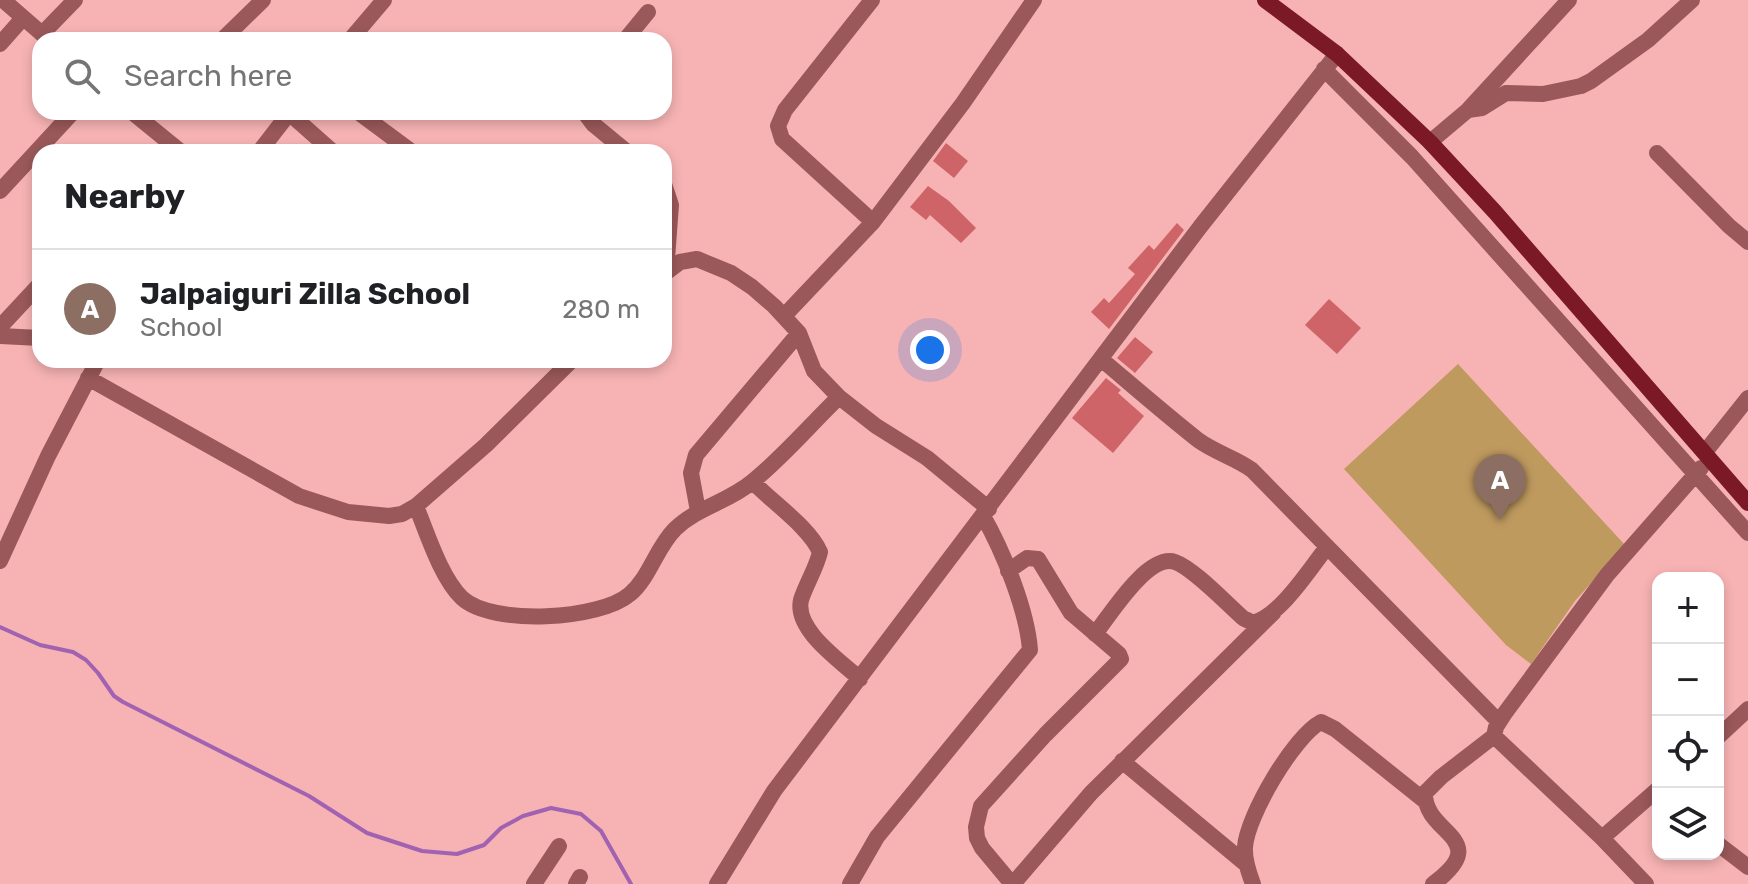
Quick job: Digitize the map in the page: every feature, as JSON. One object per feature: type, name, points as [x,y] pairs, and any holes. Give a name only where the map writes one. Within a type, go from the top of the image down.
[{"type":"street","points":[[3,0],[39,32]]},
{"type":"street","points":[[49,32],[75,0]]},
{"type":"street","points":[[230,32],[263,0]]},
{"type":"street","points":[[357,32],[384,0]]},
{"type":"street","points":[[872,0],[785,110],[778,126],[782,139],[873,222]]},
{"type":"street","points":[[784,316],[873,222],[963,103],[1034,0]]},
{"type":"street","points":[[1265,0],[1337,54],[1430,142],[1495,212],[1748,503]]},
{"type":"street","points":[[1468,110],[1482,108],[1506,93],[1543,94],[1581,86],[1648,40],[1692,0]]},
{"type":"street","points":[[1430,142],[1468,110],[1566,1]]},
{"type":"street","points":[[632,32],[648,12]]},
{"type":"street","points":[[0,44],[23,18]]},
{"type":"street","points":[[717,884],[760,812],[1101,359],[1337,54]]},
{"type":"street","points":[[1324,69],[1412,157],[1748,533]]},
{"type":"street","points":[[43,144],[66,120]]},
{"type":"street","points":[[145,120],[166,144]]},
{"type":"street","points":[[265,144],[284,120]]},
{"type":"street","points":[[299,120],[324,144]]},
{"type":"street","points":[[369,120],[401,144]]},
{"type":"street","points":[[590,120],[617,144]]},
{"type":"street","points":[[1657,153],[1748,242]]},
{"type":"street","points":[[0,191],[32,156]]},
{"type":"street","points":[[672,269],[689,259],[712,264],[752,287],[799,333],[814,371],[839,397],[876,426],[927,458],[986,512],[1027,632],[1030,650],[877,837],[850,884]]},
{"type":"street","points":[[0,327],[32,293]]},
{"type":"street","points":[[698,511],[691,473],[696,455],[799,333]]},
{"type":"street","points":[[0,336],[32,338]]},
{"type":"street","points":[[1101,359],[1198,439],[1219,454],[1252,470],[1646,884]]},
{"type":"street","points":[[0,561],[48,456],[94,368]]},
{"type":"street","points":[[88,378],[299,496],[366,516],[389,516],[402,514],[416,506],[486,445],[562,368]]},
{"type":"street","points":[[416,506],[443,569],[464,600],[477,607],[537,617],[567,616],[628,596],[674,530],[698,511],[753,482],[839,397]]},
{"type":"street","points":[[1425,801],[1425,793],[1496,729],[1607,575],[1695,474],[1748,398]]},
{"type":"street","points":[[753,482],[810,533],[816,544],[820,552],[802,600],[802,621],[860,679]]},
{"type":"street","points":[[1008,571],[1027,558],[1038,559],[1065,606],[1119,654],[1119,662],[1045,735],[981,806],[977,838],[1012,884],[1122,761],[1274,612],[1327,547]]},
{"type":"street","points":[[1095,634],[1141,576],[1161,561],[1184,566],[1243,618],[1253,623],[1274,612]]},
{"type":"street","points":[[1724,731],[1748,709]]},
{"type":"street","points":[[1253,884],[1245,848],[1249,831],[1270,784],[1309,728],[1321,722],[1335,729],[1425,801],[1456,843],[1459,853],[1455,878],[1433,884]]},
{"type":"street","points":[[1122,761],[1247,865]]},
{"type":"street","points":[[1602,838],[1652,794]]},
{"type":"street","points":[[534,884],[559,846]]},
{"type":"street","points":[[1724,849],[1748,867]]},
{"type":"shaded area","points":[[1458,364],[1625,545],[1575,601],[1531,664],[1506,645],[1344,469]]},
{"type":"building","points":[[946,143],[968,161],[954,178],[933,161]]},
{"type":"building","points":[[928,186],[949,201],[976,228],[961,243],[930,215],[926,220],[910,207]]},
{"type":"building","points":[[1177,223],[1184,230],[1109,329],[1091,312],[1104,298],[1109,303],[1135,274],[1128,268],[1149,245],[1154,250]]},
{"type":"building","points":[[1329,299],[1361,328],[1337,354],[1305,325]]},
{"type":"building","points":[[1135,337],[1153,352],[1135,373],[1117,358]]},
{"type":"building","points":[[1106,378],[1144,416],[1113,453],[1072,418]]},
{"type":"waterway","points":[[0,627],[40,645],[73,652],[86,660],[114,696],[123,702],[309,796],[367,833],[422,851],[457,854],[484,845],[501,828],[523,816],[551,808],[581,814],[601,831],[631,884]]},
{"type":"place","name":"Jalpaiguri Zilla School","points":[[1500,520]]}]
